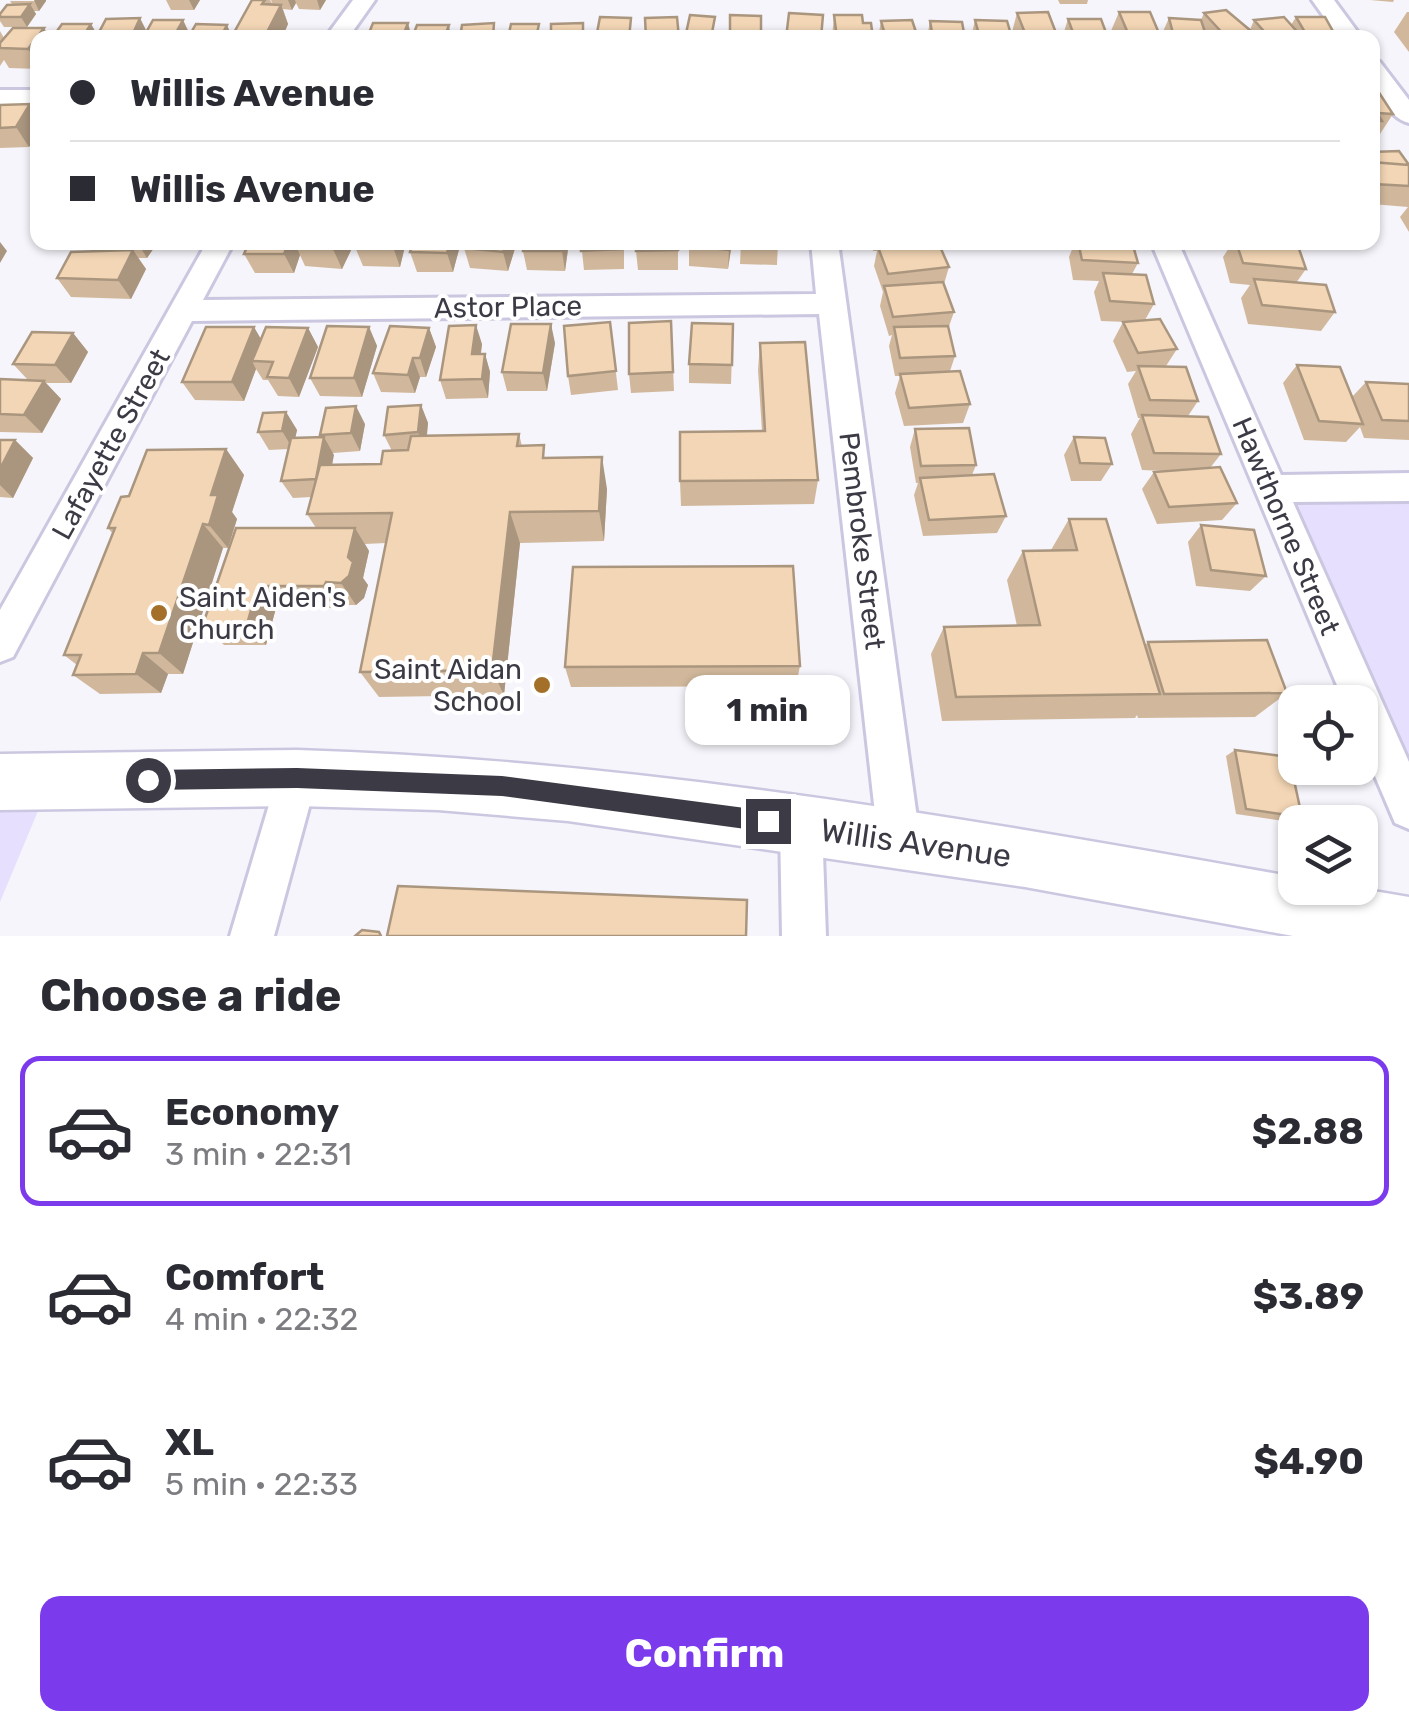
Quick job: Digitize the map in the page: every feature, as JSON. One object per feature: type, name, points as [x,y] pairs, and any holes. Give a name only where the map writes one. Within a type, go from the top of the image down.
[{"type":"main road","name":"Willis Avenue","points":[[0,782],[297,778],[502,786],[1073,866],[1353,927],[1409,927]]},
{"type":"street","points":[[342,30],[364,0]]},
{"type":"street","points":[[1324,0],[1345,30]]},
{"type":"street","points":[[1385,80],[1409,116]]},
{"type":"street","points":[[0,97],[30,97]]},
{"type":"street","name":"Lafayette Street","points":[[0,644],[217,250]]},
{"type":"street","name":"Pembroke Street","points":[[825,250],[899,840]]},
{"type":"street","name":"Hawthorne Street","points":[[1167,250],[1409,809]]},
{"type":"street","name":"Astor Place","points":[[184,311],[832,304]]},
{"type":"street","points":[[1270,489],[1409,487]]},
{"type":"street","points":[[252,936],[297,778]]},
{"type":"street","points":[[802,826],[804,936]]},
{"type":"shaded area","points":[[1409,495],[1409,809],[1378,735],[1378,685],[1357,685],[1278,498]]},
{"type":"shaded area","points":[[51,780],[0,902],[0,781]]},
{"type":"building","points":[[252,0],[281,5],[268,30],[235,30]]},
{"type":"building","points":[[30,4],[21,17],[0,17],[7,5]]},
{"type":"building","points":[[1226,10],[1250,30],[1220,30],[1204,13]]},
{"type":"building","points":[[1048,12],[1055,30],[1024,30],[1017,13]]},
{"type":"building","points":[[1119,12],[1150,12],[1158,30],[1127,30]]},
{"type":"building","points":[[789,13],[823,15],[822,30],[787,30]]},
{"type":"building","points":[[690,15],[715,17],[713,30],[687,30]]},
{"type":"building","points":[[730,15],[761,16],[761,30],[730,30]]},
{"type":"building","points":[[834,15],[862,15],[863,23],[871,23],[872,30],[836,30]]},
{"type":"building","points":[[600,17],[631,18],[630,30],[598,30]]},
{"type":"building","points":[[677,17],[678,30],[646,30],[645,18]]},
{"type":"building","points":[[1284,17],[1296,30],[1263,30],[1254,20]]},
{"type":"building","points":[[1296,17],[1325,17],[1332,30],[1304,30]]},
{"type":"building","points":[[140,18],[135,30],[100,30],[106,19]]},
{"type":"building","points":[[1169,18],[1201,20],[1204,30],[1172,30]]},
{"type":"building","points":[[1068,19],[1101,19],[1105,30],[1072,30]]},
{"type":"building","points":[[153,20],[183,20],[177,30],[147,30]]},
{"type":"building","points":[[912,20],[915,30],[884,30],[881,21]]},
{"type":"building","points":[[975,20],[1007,21],[1010,30],[978,30]]},
{"type":"building","points":[[930,21],[962,22],[964,30],[932,30]]},
{"type":"building","points":[[373,23],[408,23],[405,30],[370,30]]},
{"type":"building","points":[[494,23],[494,30],[461,30],[462,25]]},
{"type":"building","points":[[583,23],[583,30],[551,30],[551,24]]},
{"type":"building","points":[[62,24],[91,24],[87,30],[58,30]]},
{"type":"building","points":[[196,24],[227,25],[224,30],[193,30]]},
{"type":"building","points":[[511,24],[539,24],[538,30],[510,30]]},
{"type":"building","points":[[417,25],[449,25],[447,30],[415,30]]},
{"type":"building","points":[[13,28],[44,28],[30,30],[28,49],[0,48]]},
{"type":"building","points":[[1380,94],[1393,114],[1380,113]]},
{"type":"building","points":[[30,104],[16,127],[0,128],[0,105]]},
{"type":"building","points":[[1399,151],[1409,165],[1380,163],[1380,152]]},
{"type":"building","points":[[1380,163],[1409,165],[1409,186],[1380,184]]},
{"type":"building","points":[[133,250],[118,280],[57,278],[71,252]]},
{"type":"building","points":[[246,250],[286,250],[284,254],[244,254]]},
{"type":"building","points":[[411,250],[448,250],[447,253]]},
{"type":"building","points":[[879,250],[942,250],[949,267],[888,274]]},
{"type":"building","points":[[1080,250],[1134,250],[1138,263],[1082,260]]},
{"type":"building","points":[[1239,250],[1299,250],[1306,269],[1243,263]]},
{"type":"building","points":[[1103,273],[1146,275],[1154,304],[1110,301]]},
{"type":"building","points":[[1254,279],[1326,285],[1335,312],[1262,305]]},
{"type":"building","points":[[943,282],[954,312],[893,317],[884,286]]},
{"type":"building","points":[[1160,319],[1177,349],[1138,353],[1123,322]]},
{"type":"building","points":[[671,321],[673,372],[629,374],[629,323]]},
{"type":"building","points":[[610,322],[616,371],[568,376],[564,326]]},
{"type":"building","points":[[692,323],[733,324],[732,365],[689,364]]},
{"type":"building","points":[[511,324],[551,324],[543,373],[502,372]]},
{"type":"building","points":[[476,325],[472,354],[485,354],[482,379],[440,380],[449,326]]},
{"type":"building","points":[[327,326],[369,327],[354,378],[310,378]]},
{"type":"building","points":[[390,326],[429,328],[420,358],[413,358],[408,375],[373,373]]},
{"type":"building","points":[[948,326],[955,356],[900,358],[894,327]]},
{"type":"building","points":[[206,327],[254,327],[232,382],[182,382]]},
{"type":"building","points":[[266,327],[308,328],[289,378],[267,377],[273,362],[252,361]]},
{"type":"building","points":[[32,332],[73,333],[55,365],[13,364]]},
{"type":"building","points":[[805,342],[818,480],[680,481],[680,432],[765,431],[760,343]]},
{"type":"building","points":[[1297,365],[1340,367],[1363,424],[1319,421]]},
{"type":"building","points":[[1138,366],[1186,367],[1198,401],[1150,400]]},
{"type":"building","points":[[960,371],[970,404],[909,408],[900,374]]},
{"type":"building","points":[[0,379],[44,381],[24,415],[0,414]]},
{"type":"building","points":[[1366,382],[1409,384],[1409,421],[1382,420]]},
{"type":"building","points":[[421,405],[418,432],[384,435],[388,407]]},
{"type":"building","points":[[356,406],[351,433],[320,435],[326,408]]},
{"type":"building","points":[[286,412],[282,431],[258,432],[263,413]]},
{"type":"building","points":[[1142,415],[1208,417],[1221,454],[1154,453]]},
{"type":"building","points":[[969,428],[976,465],[921,466],[915,429]]},
{"type":"building","points":[[519,434],[517,446],[544,445],[543,458],[602,457],[599,511],[510,512],[492,670],[360,672],[392,513],[307,514],[320,465],[381,464],[383,451],[408,450],[411,436]]},
{"type":"building","points":[[324,437],[316,479],[281,481],[291,438]]},
{"type":"building","points":[[1074,437],[1105,438],[1112,464],[1080,463]]},
{"type":"building","points":[[0,440],[15,440],[0,469]]},
{"type":"building","points":[[226,449],[211,495],[218,495],[209,525],[203,524],[159,653],[143,653],[136,674],[73,675],[81,655],[64,655],[115,528],[108,528],[121,497],[129,496],[147,450]]},
{"type":"building","points":[[1220,467],[1237,503],[1169,507],[1154,472]]},
{"type":"building","points":[[994,474],[1006,516],[929,520],[920,478]]},
{"type":"building","points":[[1069,519],[1106,519],[1160,694],[956,697],[944,627],[1040,625],[1023,551],[1077,550]]},
{"type":"building","points":[[1201,525],[1254,530],[1266,576],[1211,570]]},
{"type":"building","points":[[236,528],[355,528],[348,557],[353,562],[349,576],[341,583],[326,582],[324,586],[258,586],[247,624],[203,624]]},
{"type":"building","points":[[793,566],[800,666],[565,667],[573,567]]},
{"type":"building","points":[[1267,640],[1284,685],[1278,685],[1278,693],[1164,694],[1148,642]]},
{"type":"building","points":[[1235,750],[1278,756],[1278,785],[1295,785],[1299,805],[1278,805],[1278,814],[1246,809]]},
{"type":"building","points":[[398,886],[747,900],[746,936],[387,936]]},
{"type":"building","points":[[362,930],[379,932],[381,936],[355,936]]},
{"type":"place","name":"Saint Aiden's Church","points":[[159,613]]},
{"type":"place","name":"Saint Aidan School","points":[[542,685]]},
{"type":"route","points":[[148,780],[297,778],[502,786],[768,821]]}]
